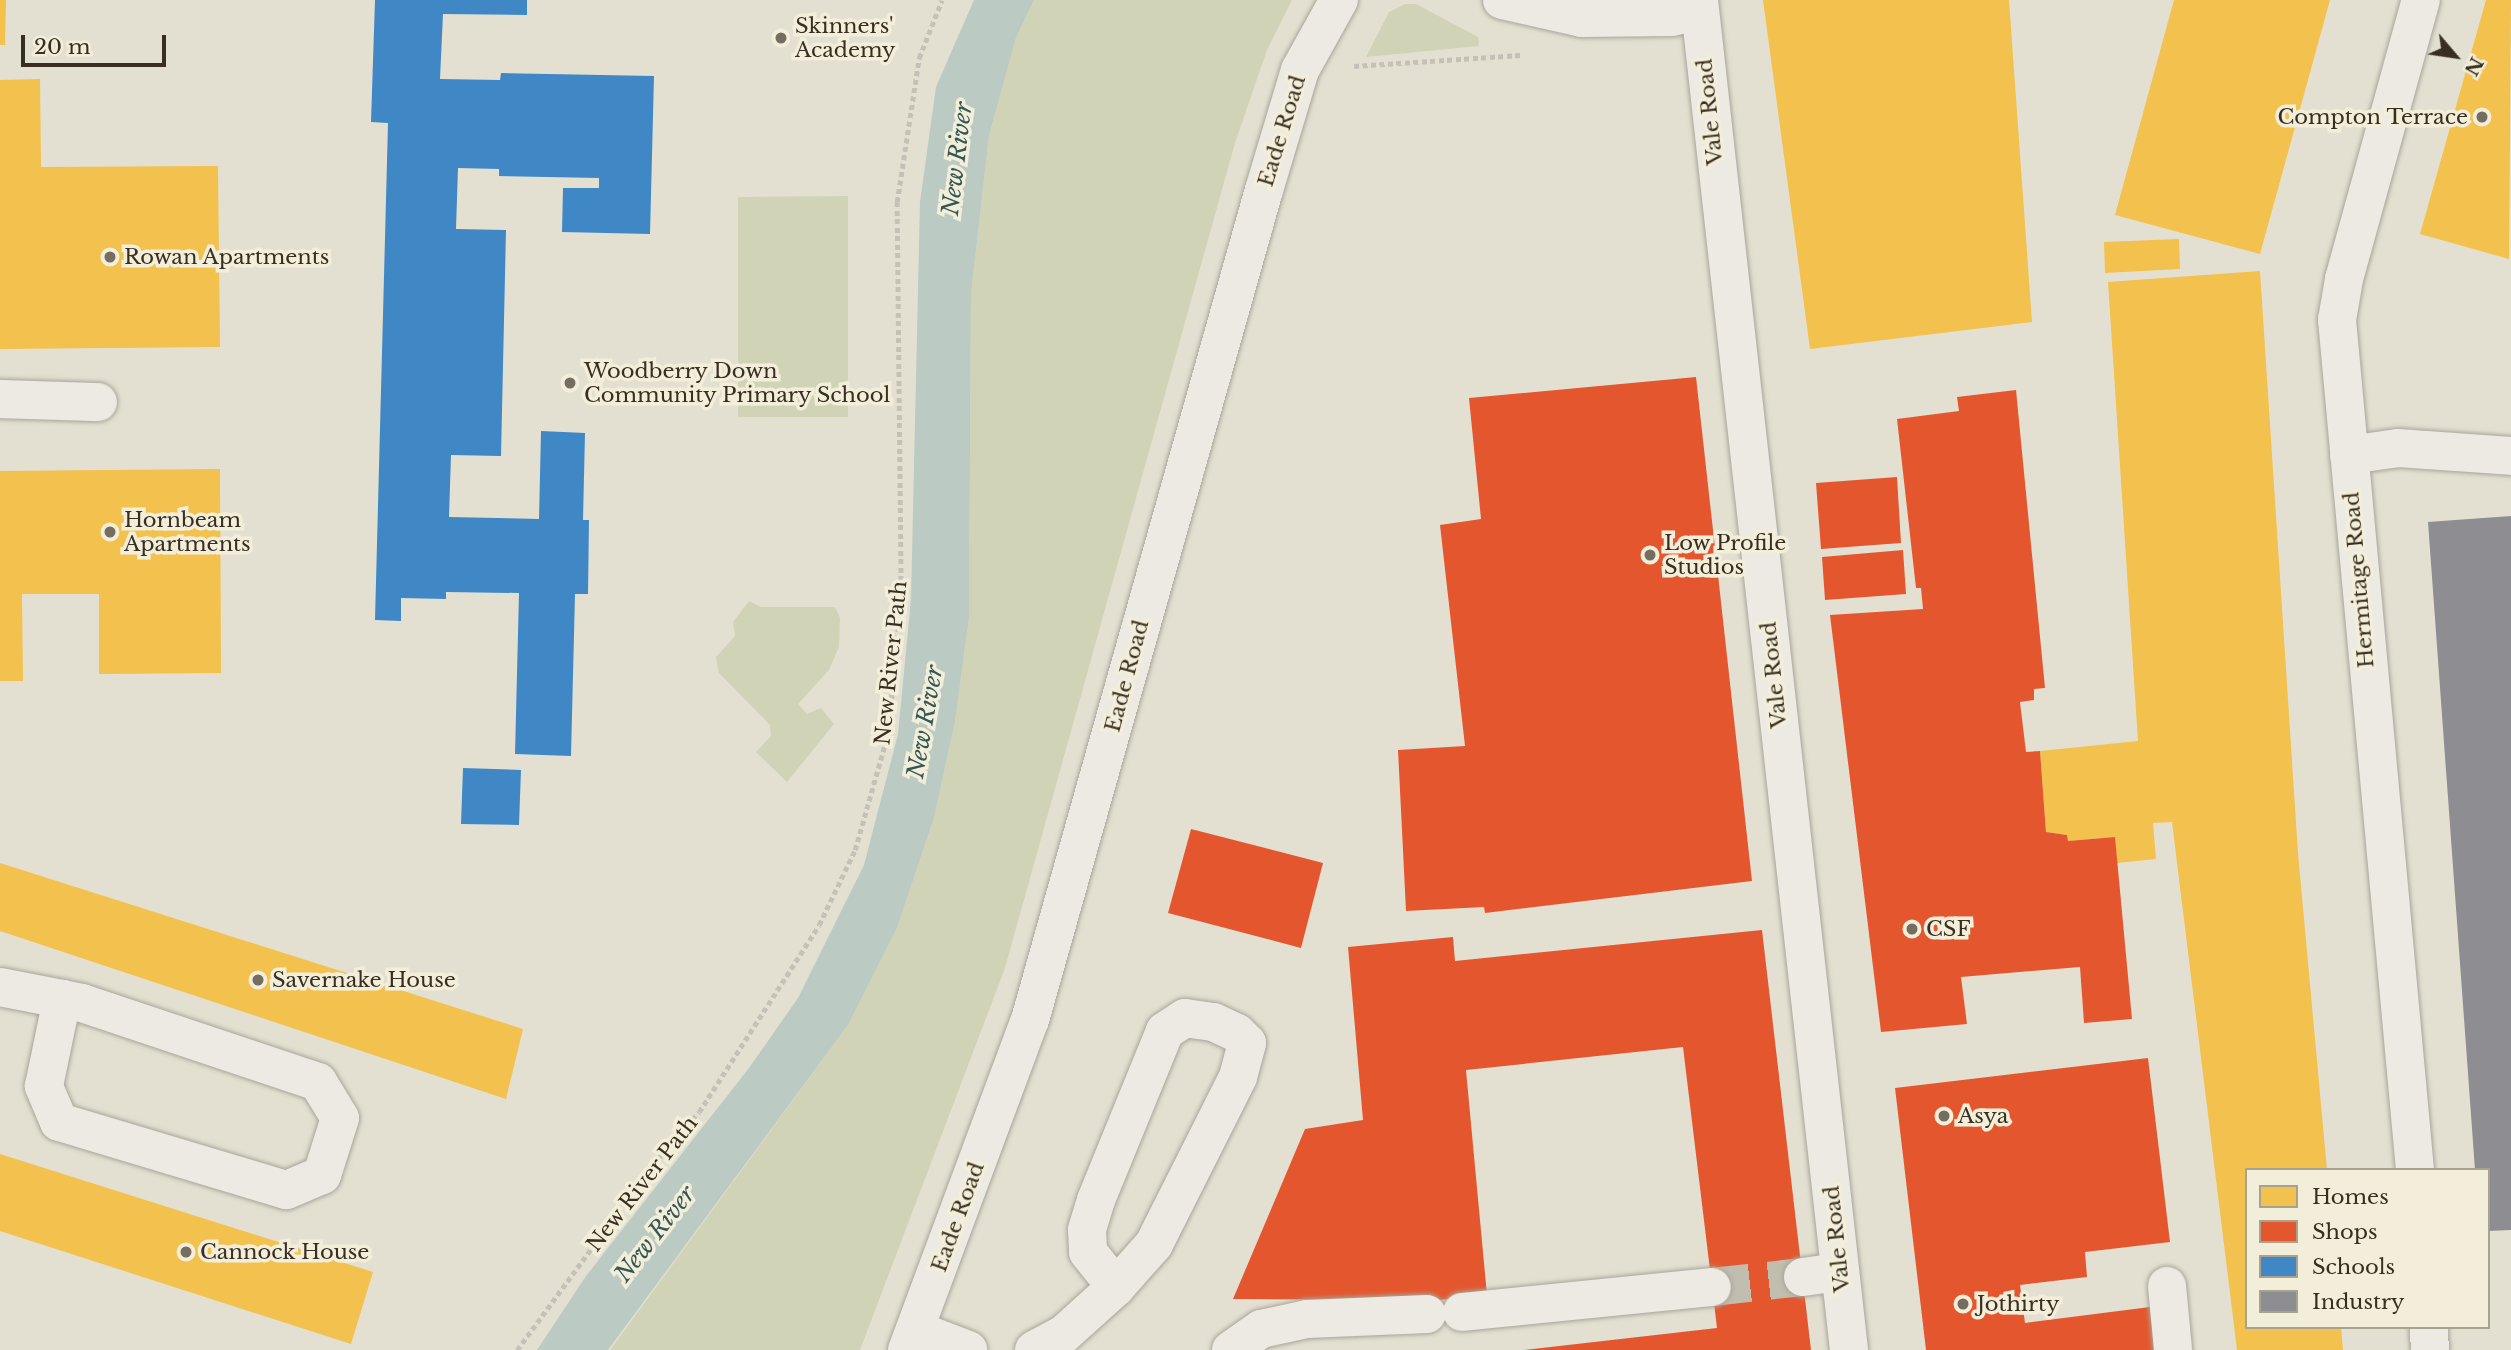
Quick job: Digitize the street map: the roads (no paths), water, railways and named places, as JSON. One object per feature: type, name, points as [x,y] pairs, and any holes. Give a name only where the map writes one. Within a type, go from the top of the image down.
[{"type":"street","name":"Eade Road","points":[[912,1340],[1030,1020],[1300,70],[1339,0]]},
{"type":"street","points":[[1502,0],[1582,18],[1672,17],[1699,5]]},
{"type":"street","name":"Hermitage Road","points":[[2414,1168],[2349,455],[2340,302],[2421,0]]},
{"type":"street","name":"Vale Road","points":[[1699,5],[1849,1350]]},
{"type":"street","points":[[0,399],[98,402]]},
{"type":"street","points":[[2349,455],[2398,448],[2511,456]]},
{"type":"street","points":[[0,986],[62,999],[318,1082],[340,1118],[322,1175],[286,1190],[60,1122],[44,1086],[62,999]]},
{"type":"street","points":[[1034,1350],[1064,1334],[1116,1287],[1154,1244],[1238,1077],[1247,1042],[1213,1022],[1185,1018],[1165,1031],[1096,1200],[1087,1230],[1088,1252],[1116,1287]]},
{"type":"street","points":[[1802,1277],[1840,1272]]},
{"type":"street","points":[[2167,1286],[2173,1350]]},
{"type":"street","points":[[1231,1350],[1261,1329],[1307,1319],[1445,1313],[1712,1287]]},
{"type":"street","points":[[2429,1329],[2430,1350]]},
{"type":"street","points":[[912,1340],[968,1350]]},
{"type":"water","name":"New River","points":[[974,0],[1034,0],[1016,38],[989,136],[971,294],[969,618],[955,722],[934,818],[897,928],[848,1025],[608,1350],[537,1350],[586,1276],[749,1068],[798,998],[864,865],[898,734],[911,599],[920,202],[936,87]]},
{"type":"tunnel","points":[[1712,1287],[1803,1277]]},
{"type":"place","name":"Skinners' Academy","points":[[781,38]]},
{"type":"place","name":"Compton Terrace","points":[[2482,117]]},
{"type":"place","name":"Rowan Apartments","points":[[110,257]]},
{"type":"place","name":"Woodberry Down Community Primary School","points":[[570,383]]},
{"type":"place","name":"Hornbeam Apartments","points":[[110,532]]},
{"type":"place","name":"Low Profile Studios","points":[[1650,555]]},
{"type":"place","name":"CSF","points":[[1912,929]]},
{"type":"place","name":"Savernake House","points":[[258,980]]},
{"type":"place","name":"Asya","points":[[1944,1116]]},
{"type":"place","name":"Cannock House","points":[[186,1252]]},
{"type":"place","name":"Jothirty","points":[[1963,1304]]}]
